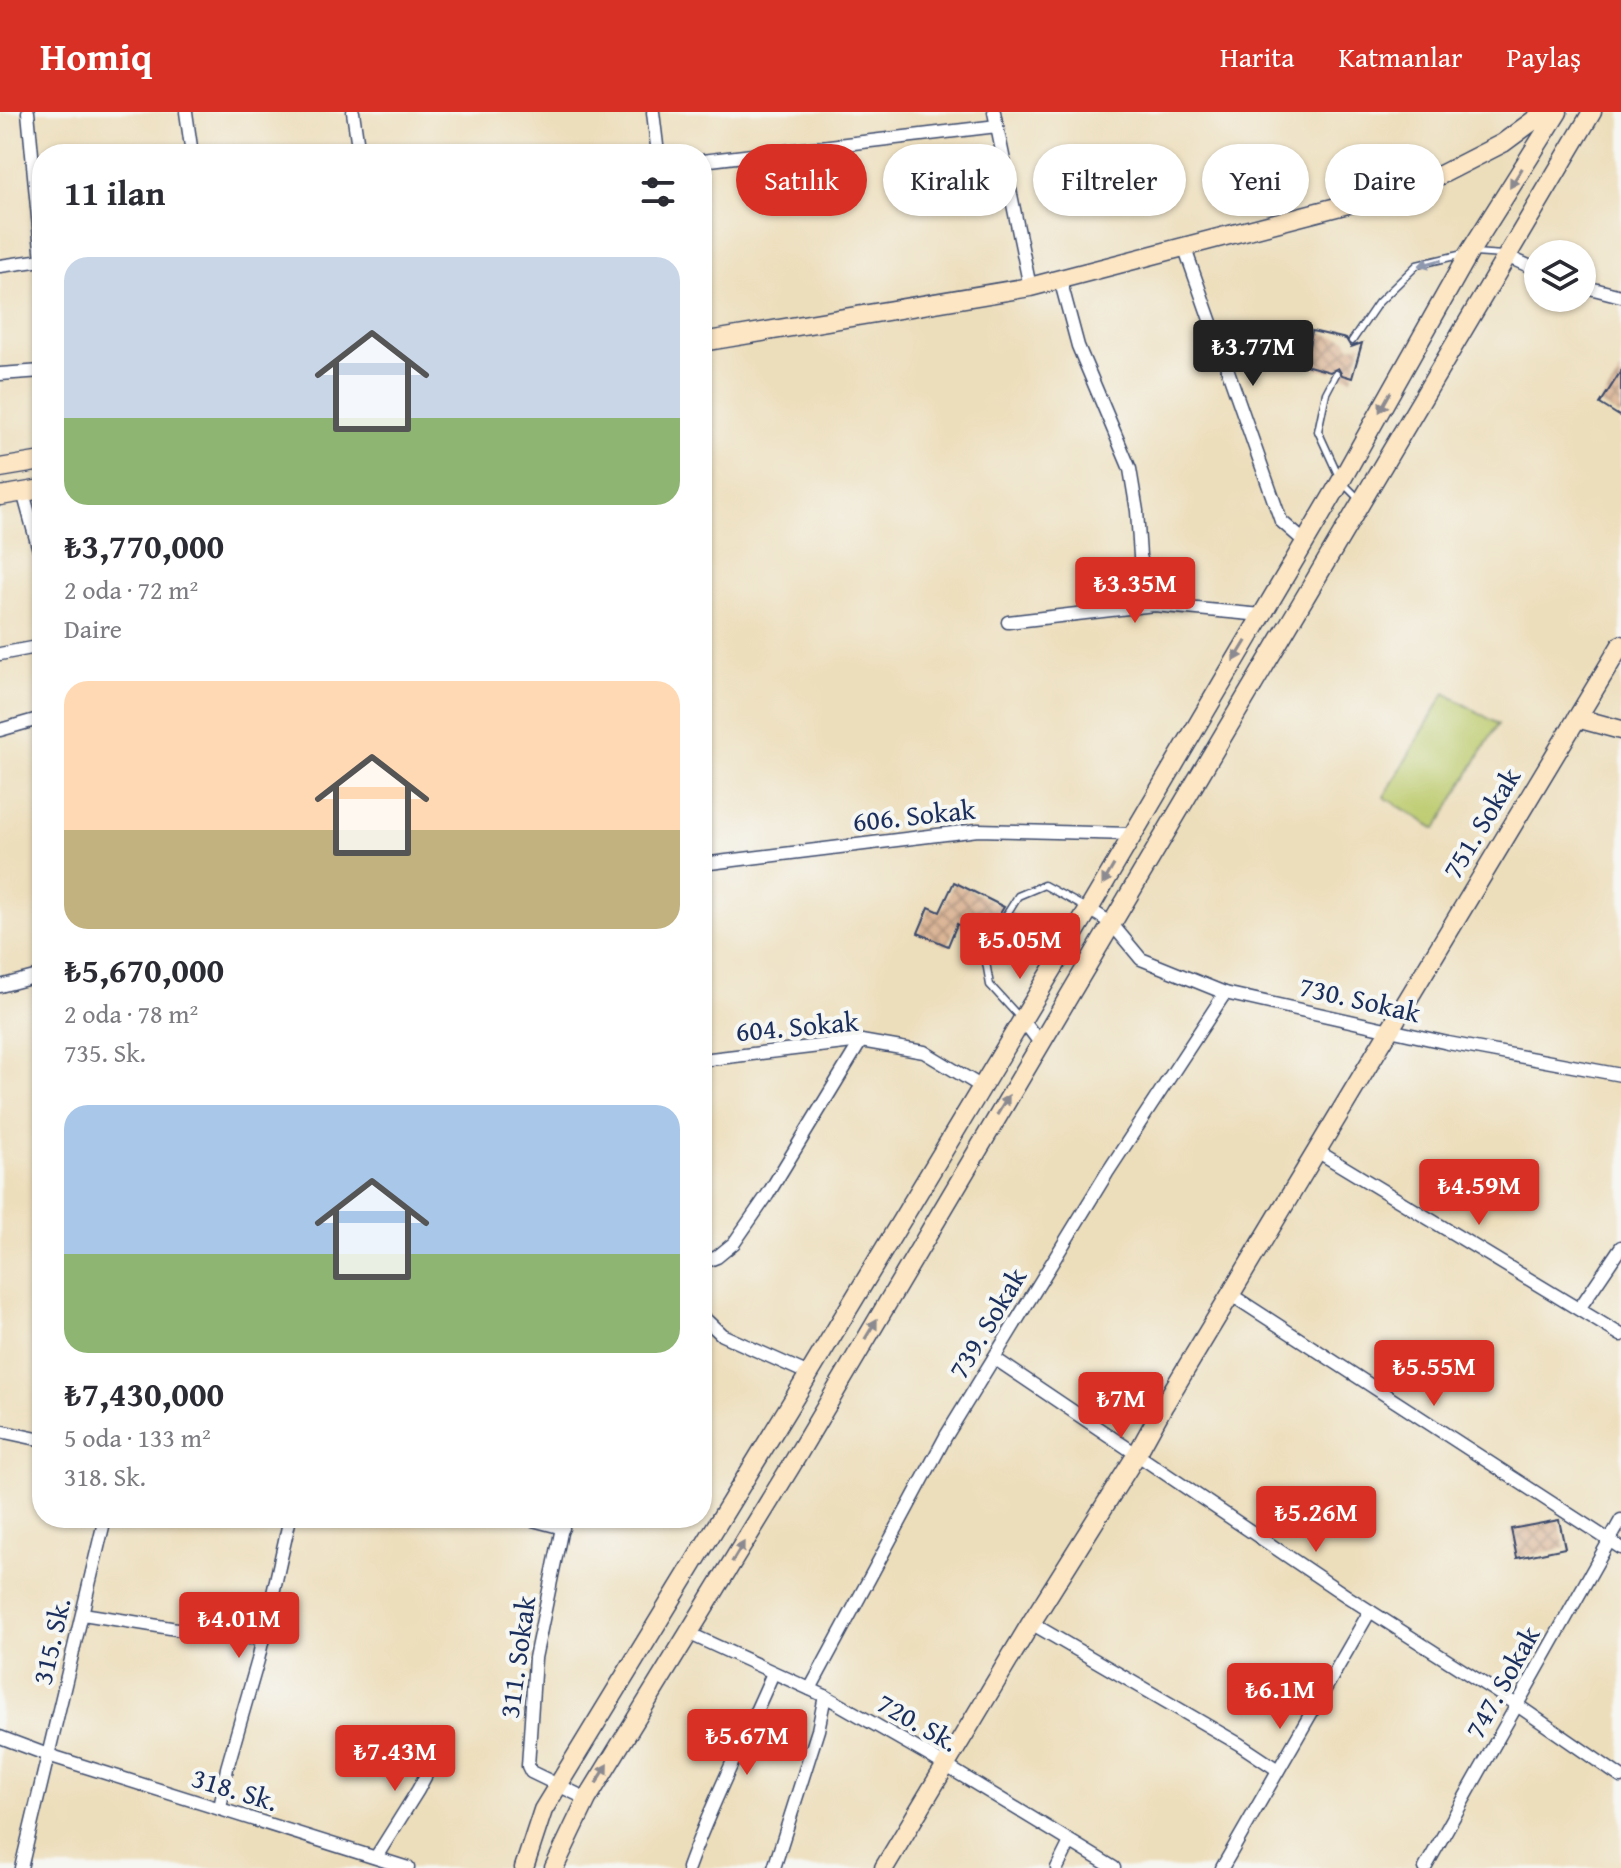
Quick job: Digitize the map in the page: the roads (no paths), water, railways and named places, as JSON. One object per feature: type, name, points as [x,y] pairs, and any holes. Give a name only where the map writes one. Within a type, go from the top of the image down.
[{"type":"main road","points":[[712,340],[1030,287],[1421,185],[1503,143],[1545,112]]},
{"type":"main road","points":[[524,1868],[543,1810],[1089,909],[1341,481],[1469,253],[1558,112]]},
{"type":"main road","points":[[554,1868],[587,1799],[799,1452],[1592,112]]},
{"type":"main road","points":[[0,468],[32,463]]},
{"type":"main road","points":[[0,496],[32,491]]},
{"type":"main road","name":"751. Sokak","points":[[884,1868],[1137,1454],[1388,1029],[1621,645]]},
{"type":"main road","points":[[1577,718],[1621,730]]},
{"type":"street","points":[[28,112],[32,154]]},
{"type":"street","points":[[186,112],[191,144]]},
{"type":"street","points":[[353,112],[358,144]]},
{"type":"street","points":[[653,112],[657,144]]},
{"type":"street","points":[[994,112],[1030,287]]},
{"type":"street","points":[[712,160],[997,126]]},
{"type":"street","points":[[1184,246],[1281,521],[1305,542]]},
{"type":"street","points":[[1506,256],[1524,264]]},
{"type":"street","points":[[0,266],[32,261]]},
{"type":"street","points":[[1060,279],[1078,346],[1130,469],[1140,556],[1154,605]]},
{"type":"street","points":[[1596,290],[1621,296]]},
{"type":"street","points":[[0,374],[32,372]]},
{"type":"street","points":[[1008,622],[1154,605],[1262,615]]},
{"type":"street","points":[[0,654],[32,648]]},
{"type":"street","points":[[0,730],[32,721]]},
{"type":"street","name":"606. Sokak","points":[[712,863],[978,830],[1131,834]]},
{"type":"street","name":"730. Sokak","points":[[1089,909],[1111,923],[1141,959],[1225,993],[1621,1075]]},
{"type":"street","points":[[0,986],[32,978]]},
{"type":"street","name":"739. Sokak","points":[[810,1689],[946,1436],[1107,1173],[1225,993]]},
{"type":"street","points":[[1022,1019],[1040,1043]]},
{"type":"street","points":[[712,1259],[734,1243],[768,1194],[861,1041]]},
{"type":"street","name":"604. Sokak","points":[[712,1059],[861,1041],[924,1052],[982,1087]]},
{"type":"street","points":[[1317,1151],[1621,1335]]},
{"type":"street","points":[[1579,1309],[1621,1247]]},
{"type":"street","points":[[1230,1294],[1621,1548]]},
{"type":"street","points":[[712,1326],[722,1335],[809,1374]]},
{"type":"street","points":[[994,1358],[1621,1777]]},
{"type":"street","points":[[0,1431],[32,1438]]},
{"type":"street","name":"747. Sokak","points":[[1425,1868],[1621,1520]]},
{"type":"street","name":"315. Sk.","points":[[21,1868],[103,1528]]},
{"type":"street","points":[[220,1809],[227,1768],[263,1639],[288,1528]]},
{"type":"street","name":"311. Sokak","points":[[559,1785],[531,1772],[528,1766],[535,1658],[562,1528]]},
{"type":"street","points":[[1222,1868],[1370,1611]]},
{"type":"street","points":[[83,1614],[208,1634],[263,1639]]},
{"type":"street","points":[[1031,1623],[1278,1770]]},
{"type":"street","name":"720. Sk.","points":[[688,1633],[825,1696],[1114,1868]]},
{"type":"street","points":[[688,1868],[702,1828],[773,1673]]},
{"type":"street","points":[[774,1868],[818,1730],[825,1696]]},
{"type":"street","name":"318. Sk.","points":[[0,1737],[48,1755],[408,1868]]},
{"type":"street","points":[[376,1857],[442,1745]]},
{"type":"street","points":[[559,1785],[587,1799]]},
{"type":"street","points":[[1057,1868],[1070,1842]]},
{"type":"lane","points":[[1352,341],[1378,303],[1417,265],[1469,253],[1506,256]]},
{"type":"lane","points":[[1336,374],[1326,393],[1318,431],[1341,481],[1361,501]]},
{"type":"lane","points":[[1022,1019],[990,985],[984,951],[1018,896],[1044,885],[1089,909]]}]
